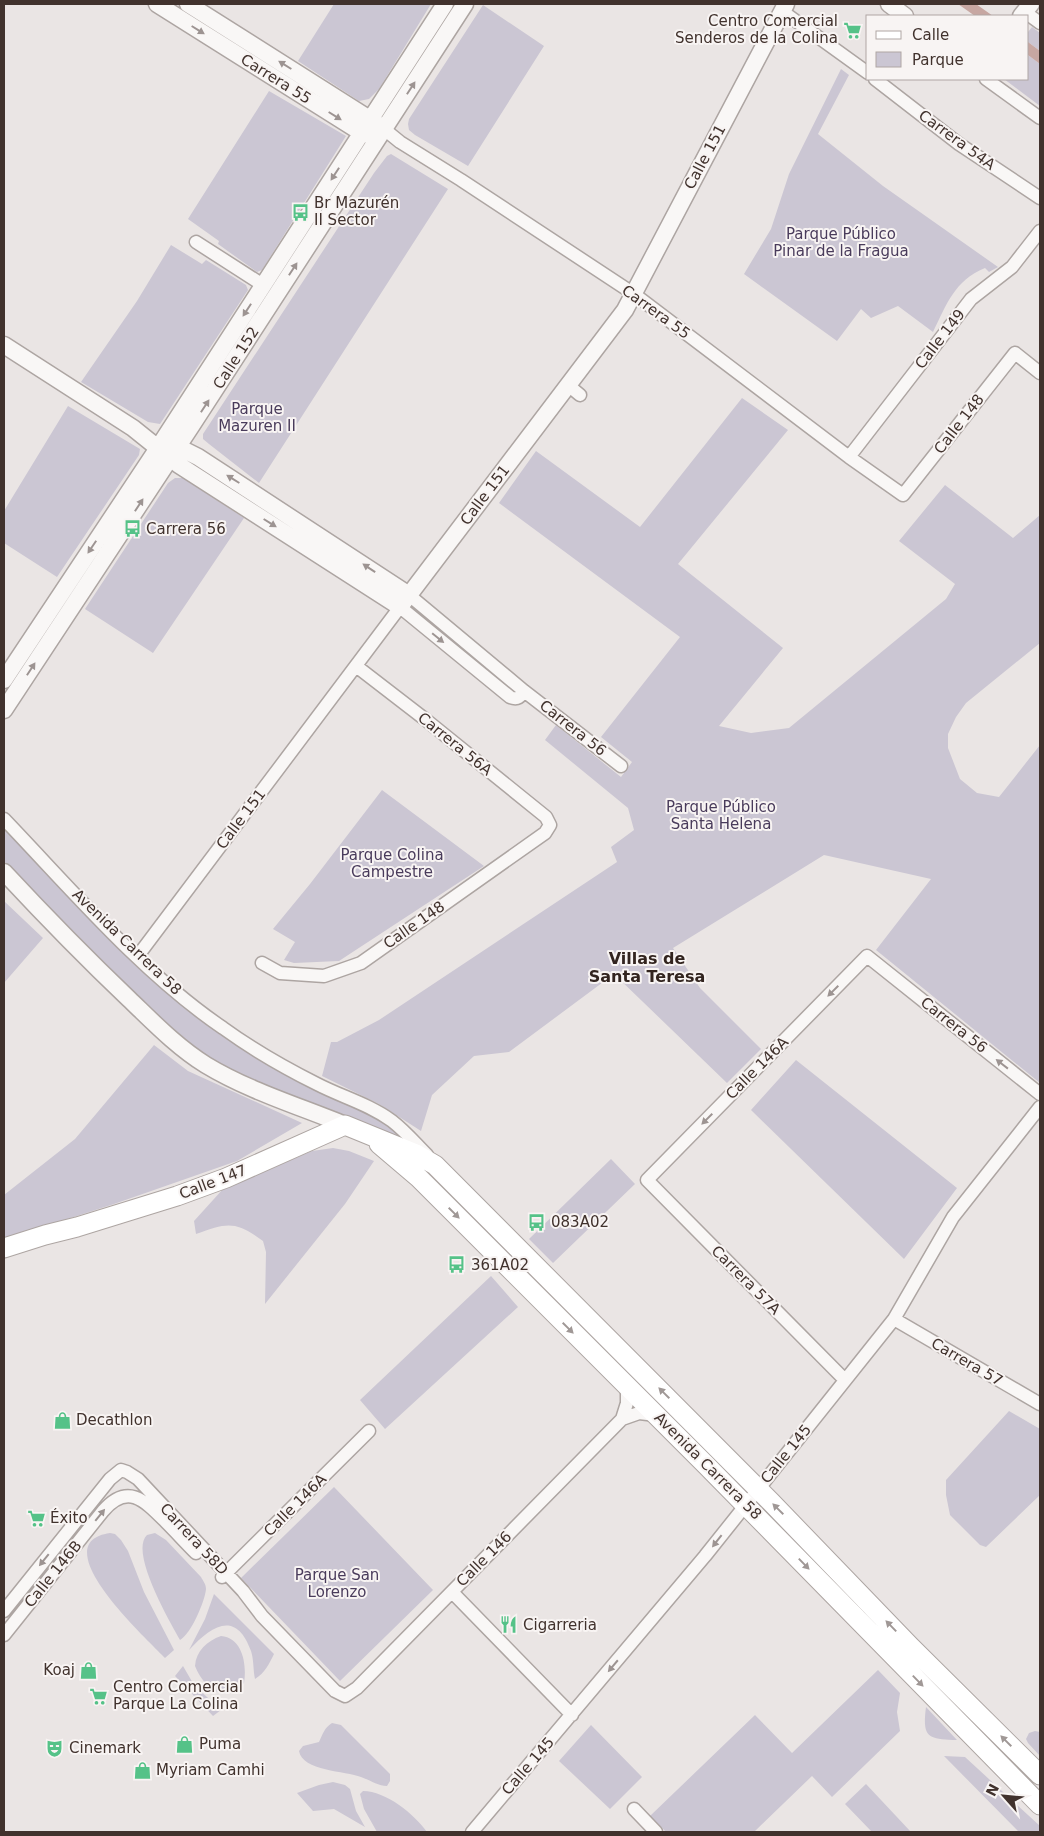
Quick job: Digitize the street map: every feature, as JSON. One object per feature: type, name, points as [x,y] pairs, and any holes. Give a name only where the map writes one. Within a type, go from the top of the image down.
[{"type":"main road","name":"Avenida Carrera 58","points":[[345,1125],[416,1154],[435,1165],[1040,1775]]},
{"type":"main road","name":"Calle 147","points":[[5,1251],[45,1234],[77,1227],[177,1196],[226,1178],[345,1125]]},
{"type":"main road","name":"Avenida Carrera 58","points":[[368,1135],[419,1178],[628,1386],[1040,1805]]},
{"type":"street","name":"Carrera 55","points":[[156,4],[362,133],[382,133],[461,180],[634,294],[849,458],[903,495]]},
{"type":"street","name":"Carrera 55","points":[[188,4],[371,118],[382,133]]},
{"type":"street","name":"Calle 152","points":[[4,710],[167,448],[263,285],[445,4]]},
{"type":"street","name":"Calle 152","points":[[4,680],[167,448],[382,133],[465,4]]},
{"type":"street","points":[[889,4],[904,15]]},
{"type":"street","points":[[784,8],[866,71]]},
{"type":"street","name":"Calle 151","points":[[137,957],[405,601],[574,390],[634,294],[784,8]]},
{"type":"street","points":[[1023,9],[1040,23]]},
{"type":"street","name":"Carrera 54A","points":[[876,80],[959,144],[1040,198]]},
{"type":"street","points":[[987,80],[1040,118]]},
{"type":"street","name":"Calle 149","points":[[849,458],[971,299],[1012,267],[1040,231]]},
{"type":"street","points":[[196,242],[263,285]]},
{"type":"street","name":"Carrera 56","points":[[4,345],[167,448],[178,465],[405,601],[510,697],[515,699],[520,697],[524,691],[621,766]]},
{"type":"street","name":"Calle 148","points":[[903,495],[1015,353],[1040,373]]},
{"type":"street","name":"Carrera 56A","points":[[356,666],[546,817],[550,825]]},
{"type":"street","name":"Avenida Carrera 58","points":[[4,819],[137,957],[194,1007],[244,1042],[318,1084],[367,1106],[391,1120],[403,1130],[435,1165]]},
{"type":"street","name":"Calle 148","points":[[262,963],[280,973],[324,976],[361,963],[545,834],[550,825]]},
{"type":"street","name":"Avenida Carrera 58","points":[[4,872],[119,990],[169,1037],[192,1055],[245,1085],[345,1125]]},
{"type":"street","name":"Carrera 56","points":[[867,956],[1040,1094]]},
{"type":"street","name":"Calle 146A","points":[[647,1180],[867,956]]},
{"type":"street","name":"Calle 145","points":[[472,1832],[705,1556],[894,1319],[953,1217],[1040,1107]]},
{"type":"street","name":"Carrera 57A","points":[[647,1180],[845,1380]]},
{"type":"street","name":"Carrera 57","points":[[894,1319],[1040,1404]]},
{"type":"street","points":[[622,1419],[627,1403],[628,1386]]},
{"type":"street","points":[[622,1419],[639,1413],[656,1415]]},
{"type":"street","name":"Calle 146","points":[[344,1696],[357,1688],[622,1419]]},
{"type":"street","name":"Calle 146A","points":[[223,1576],[369,1431]]},
{"type":"street","name":"Carrera 58D","points":[[121,1470],[128,1472],[138,1479],[223,1576]]},
{"type":"street","name":"Calle 146B","points":[[4,1611],[110,1479],[121,1470]]},
{"type":"street","name":"Carrera 58D","points":[[125,1496],[133,1496],[147,1503],[223,1576],[243,1591],[262,1616],[335,1691],[344,1696]]},
{"type":"street","name":"Calle 146B","points":[[4,1635],[103,1511],[117,1498],[125,1496]]},
{"type":"street","points":[[452,1592],[572,1715]]},
{"type":"street","points":[[634,1810],[656,1832]]},
{"type":"green space","points":[[334,4],[431,4],[379,89],[369,99],[359,101],[298,61]]},
{"type":"green space","points":[[483,5],[544,46],[468,166],[415,135],[409,130],[408,124],[409,119]]},
{"type":"green space","points":[[1032,27],[1040,33],[1040,51],[1029,43],[1029,31]]},
{"type":"green space","points":[[1029,56],[1040,64],[1040,106],[1005,80],[1029,80]]},
{"type":"green space","name":"Parque Público Pinar de la Fragua","points":[[841,69],[849,75],[818,134],[883,186],[998,267],[989,272],[985,268],[974,273],[959,287],[947,303],[933,332],[898,306],[871,318],[861,309],[837,341],[744,274],[771,229],[789,174]]},
{"type":"green space","points":[[269,91],[346,136],[262,270],[257,272],[218,244],[219,241],[188,219]]},
{"type":"green space","name":"Parque Mazuren II","points":[[391,154],[448,189],[259,483],[203,439],[203,434],[374,173],[387,156]]},
{"type":"green space","name":"Parque Mazuren II","points":[[171,245],[202,264],[206,260],[246,285],[248,290],[160,424],[148,422],[81,382],[137,301]]},
{"type":"green space","name":"Parque Público Santa Helena","points":[[742,398],[788,430],[678,564],[783,648],[719,726],[751,733],[789,728],[946,599],[955,584],[899,541],[945,485],[1013,538],[1040,515],[1040,643],[966,703],[956,717],[948,734],[948,748],[960,779],[977,793],[999,797],[1040,745],[1040,1083],[876,950],[931,879],[824,855],[673,948],[700,988],[761,1049],[727,1083],[614,974],[509,1052],[474,1056],[432,1095],[421,1131],[379,1104],[322,1076],[331,1042],[337,1042],[379,1020],[617,862],[611,847],[634,830],[628,808],[545,740],[556,725],[621,777],[632,762],[601,737],[680,637],[499,503],[536,451],[640,527]]},
{"type":"green space","points":[[68,406],[140,449],[139,455],[57,577],[4,543],[4,511]]},
{"type":"green space","points":[[175,478],[183,478],[244,518],[153,653],[85,609],[168,483]]},
{"type":"green space","name":"Parque Colina Campestre","points":[[382,790],[484,866],[339,961],[294,963],[284,960],[295,942],[273,929]]},
{"type":"green space","points":[[4,827],[173,995],[366,1112],[391,1128],[407,1142],[237,1074],[193,1047],[168,1027],[113,974],[4,861]]},
{"type":"green space","points":[[4,901],[43,938],[4,983]]},
{"type":"green space","points":[[154,1045],[188,1071],[302,1123],[237,1161],[114,1204],[5,1239],[4,1195],[75,1139]]},
{"type":"green space","points":[[796,1060],[957,1188],[904,1259],[751,1110]]},
{"type":"green space","points":[[333,1148],[349,1151],[374,1161],[345,1204],[265,1304],[266,1252],[263,1241],[246,1230],[231,1226],[216,1227],[196,1234],[194,1221],[223,1189],[312,1151]]},
{"type":"green space","points":[[399,1155],[426,1168],[730,1469],[725,1475]]},
{"type":"green space","points":[[611,1159],[635,1184],[553,1263],[529,1239]]},
{"type":"green space","points":[[491,1276],[518,1307],[385,1429],[360,1400]]},
{"type":"green space","points":[[1009,1411],[1040,1429],[1040,1495],[986,1547],[980,1545],[950,1515],[946,1495],[946,1480]]},
{"type":"green space","name":"Parque San Lorenzo","points":[[334,1487],[433,1590],[340,1681],[241,1578]]},
{"type":"green space","points":[[110,1533],[115,1534],[121,1540],[128,1551],[144,1592],[174,1650],[165,1658],[122,1613],[105,1592],[93,1572],[87,1554],[92,1541]]},
{"type":"green space","points":[[155,1533],[166,1540],[201,1577],[206,1586],[197,1617],[189,1631],[180,1640],[153,1587],[143,1556],[143,1544],[147,1535]]},
{"type":"green space","points":[[214,1594],[274,1654],[264,1671],[255,1679],[251,1651],[245,1638],[238,1630],[231,1626],[214,1629],[197,1641],[189,1650],[205,1619]]},
{"type":"green space","points":[[221,1636],[228,1638],[239,1647],[245,1668],[244,1683],[229,1693],[215,1691],[209,1687],[195,1666],[203,1647]]},
{"type":"green space","points":[[183,1666],[194,1685],[221,1710],[213,1716],[175,1676]]},
{"type":"green space","points":[[878,1670],[900,1693],[897,1712],[900,1731],[832,1797],[812,1776],[754,1832],[666,1832],[650,1816],[755,1715],[792,1753]]},
{"type":"green space","points":[[926,1707],[957,1740],[939,1739],[929,1735],[925,1725]]},
{"type":"green space","points":[[332,1723],[341,1725],[390,1774],[390,1781],[387,1786],[354,1775],[316,1766],[302,1758],[299,1751],[303,1746],[319,1742],[325,1729]]},
{"type":"green space","points":[[591,1725],[642,1777],[610,1809],[559,1761]]},
{"type":"green space","points":[[1040,1732],[1040,1756],[1026,1739],[1029,1733]]},
{"type":"green space","points":[[944,1756],[965,1757],[1040,1826],[1040,1832],[1019,1832]]},
{"type":"green space","points":[[333,1782],[345,1785],[350,1789],[356,1811],[365,1827],[334,1809],[313,1811],[297,1793]]},
{"type":"green space","points":[[866,1784],[911,1832],[872,1832],[845,1804]]},
{"type":"green space","points":[[363,1791],[372,1792],[390,1799],[415,1818],[427,1832],[377,1832],[364,1809],[360,1794]]},
{"type":"shaded area","points":[[958,4],[976,4],[992,15],[974,15]]},
{"type":"shaded area","points":[[1029,43],[1040,51],[1040,64],[1029,56]]},
{"type":"place","name":"Centro Comercial Senderos de la Colina","points":[[852,30]]},
{"type":"place","name":"Br Mazurén II Sector","points":[[300,212]]},
{"type":"place","name":"Carrera 56","points":[[132,529]]},
{"type":"place","name":"083A02","points":[[537,1222]]},
{"type":"place","name":"361A02","points":[[457,1265]]},
{"type":"place","name":"Decathlon","points":[[62,1420]]},
{"type":"place","name":"Éxito","points":[[36,1518]]},
{"type":"place","name":"Cigarreria","points":[[509,1625]]},
{"type":"place","name":"Koaj","points":[[89,1670]]},
{"type":"place","name":"Centro Comercial Parque La Colina","points":[[99,1696]]},
{"type":"place","name":"Puma","points":[[185,1744]]},
{"type":"place","name":"Cinemark","points":[[55,1748]]},
{"type":"place","name":"Myriam Camhi","points":[[142,1770]]},
{"type":"district","name":"Villas de Santa Teresa","points":[[647,967]]}]
